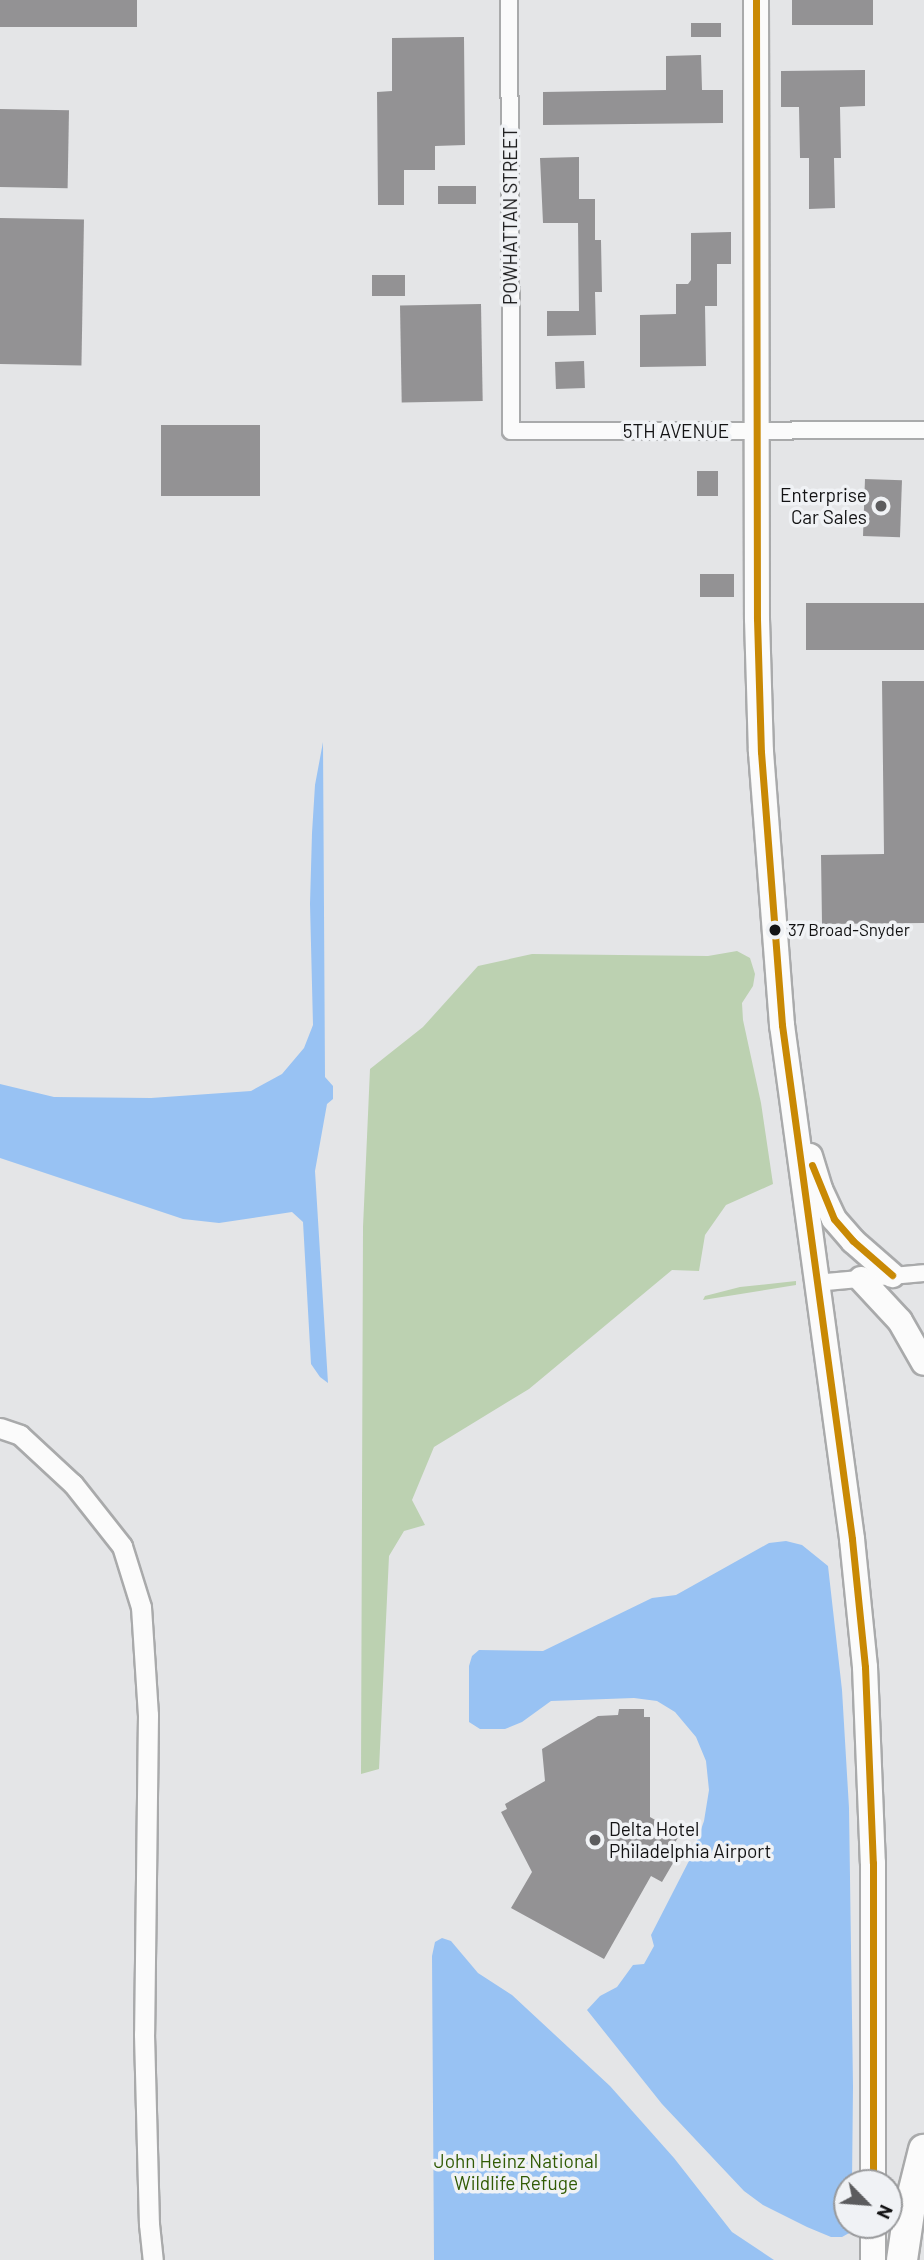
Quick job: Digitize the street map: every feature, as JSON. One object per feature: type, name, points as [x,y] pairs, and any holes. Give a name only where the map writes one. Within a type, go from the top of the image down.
[{"type":"highway","points":[[902,2260],[910,2206],[924,2150]]},
{"type":"main road","points":[[756,0],[761,752],[774,943],[790,1092],[852,1539],[865,1667],[873,1851],[873,2169]]},
{"type":"main road","points":[[790,1092],[820,1189],[834,1219],[846,1234],[892,1275]]},
{"type":"main road","points":[[860,1279],[900,1321],[924,1363]]},
{"type":"main road","points":[[873,2239],[873,2260]]},
{"type":"street","name":"POWHATTAN STREET","points":[[509,0],[511,431]]},
{"type":"street","name":"5TH AVENUE","points":[[511,431],[924,430]]},
{"type":"street","points":[[815,1283],[924,1272]]},
{"type":"street","points":[[0,1428],[20,1435],[74,1484],[122,1546],[141,1607],[148,1714],[144,2034],[149,2224],[153,2260]]},
{"type":"green space","points":[[737,951],[750,958],[755,974],[753,986],[742,1003],[743,1020],[761,1103],[773,1184],[726,1205],[705,1235],[699,1271],[672,1270],[529,1389],[434,1447],[412,1500],[425,1525],[404,1531],[389,1556],[379,1769],[361,1774],[363,1227],[370,1069],[423,1027],[478,966],[532,954],[708,956]]},
{"type":"green space","points":[[796,1281],[796,1285],[703,1300],[705,1296],[740,1287]]},
{"type":"water","points":[[323,742],[325,1077],[333,1086],[333,1099],[327,1104],[315,1171],[328,1383],[311,1364],[303,1222],[292,1212],[219,1223],[183,1219],[0,1158],[0,1084],[54,1097],[151,1098],[251,1091],[282,1074],[304,1048],[313,1025],[310,904],[312,833],[315,785]]},
{"type":"water","points":[[786,1541],[802,1545],[828,1566],[842,1690],[849,1808],[852,2169],[833,2169],[833,2237],[763,2205],[744,2191],[662,2104],[587,2010],[600,1996],[617,1987],[633,1965],[644,1964],[654,1946],[651,1935],[692,1855],[704,1821],[709,1790],[706,1761],[696,1737],[675,1712],[657,1701],[634,1698],[551,1701],[522,1722],[505,1729],[480,1729],[469,1722],[469,1666],[472,1656],[479,1650],[543,1651],[652,1598],[676,1595],[769,1543]]},
{"type":"water","name":"John Heinz National Wildlife Refuge","points":[[442,1938],[451,1941],[478,1973],[512,1995],[610,2086],[674,2158],[732,2232],[774,2260],[434,2260],[432,1956],[435,1942]]},
{"type":"building","points":[[0,0],[137,0],[137,27],[0,27]]},
{"type":"building","points":[[792,0],[873,0],[873,25],[792,25]]},
{"type":"building","points":[[691,23],[721,23],[721,37],[691,37]]},
{"type":"building","points":[[464,37],[465,145],[435,146],[435,170],[404,170],[404,205],[378,205],[377,92],[392,91],[392,38]]},
{"type":"building","points":[[701,55],[702,90],[723,90],[723,123],[543,125],[543,92],[666,90],[666,56]]},
{"type":"building","points":[[865,70],[865,106],[840,107],[841,158],[834,158],[835,208],[809,209],[809,158],[800,158],[799,107],[781,107],[781,71]]},
{"type":"building","points":[[0,109],[69,110],[68,188],[0,187]]},
{"type":"building","points":[[579,157],[579,199],[595,199],[595,240],[601,240],[602,292],[595,292],[596,335],[547,336],[547,311],[579,311],[578,223],[543,223],[540,158]]},
{"type":"building","points":[[438,186],[476,186],[476,204],[438,204]]},
{"type":"building","points":[[0,218],[84,219],[81,365],[0,364]]},
{"type":"building","points":[[731,232],[731,264],[717,264],[717,306],[705,306],[706,366],[640,367],[640,315],[676,314],[676,284],[688,284],[691,280],[691,233]]},
{"type":"building","points":[[372,275],[405,275],[405,296],[372,296]]},
{"type":"building","points":[[481,304],[483,401],[402,402],[400,305]]},
{"type":"building","points":[[584,361],[585,388],[556,389],[555,362]]},
{"type":"building","points":[[161,425],[260,425],[260,496],[161,496]]},
{"type":"building","points":[[697,471],[718,471],[718,496],[697,496]]},
{"type":"building","points":[[865,479],[902,480],[900,537],[863,536]]},
{"type":"building","points":[[700,574],[734,574],[734,597],[700,597]]},
{"type":"building","points":[[806,603],[924,603],[924,650],[806,650]]},
{"type":"building","points":[[882,681],[924,681],[924,923],[822,924],[821,855],[884,854]]},
{"type":"building","name":"Delta Hotel Philadelphia Airport","points":[[619,1709],[644,1709],[644,1717],[650,1717],[650,1817],[680,1834],[669,1853],[676,1858],[662,1882],[651,1876],[604,1959],[511,1908],[532,1872],[501,1812],[507,1809],[505,1804],[545,1781],[542,1749],[598,1716],[618,1715]]},
{"type":"transit line","name":"37","points":[[756,0],[757,619],[761,752],[782,1025],[852,1539],[865,1667],[873,1863],[873,2169]]},
{"type":"transit line","name":"37","points":[[812,1165],[834,1219],[853,1241],[892,1275]]},
{"type":"place","name":"Enterprise Car Sales","points":[[881,506]]},
{"type":"place","name":"37 Broad-Snyder","points":[[775,930]]},
{"type":"place","name":"Delta Hotel Philadelphia Airport","points":[[595,1840]]}]
